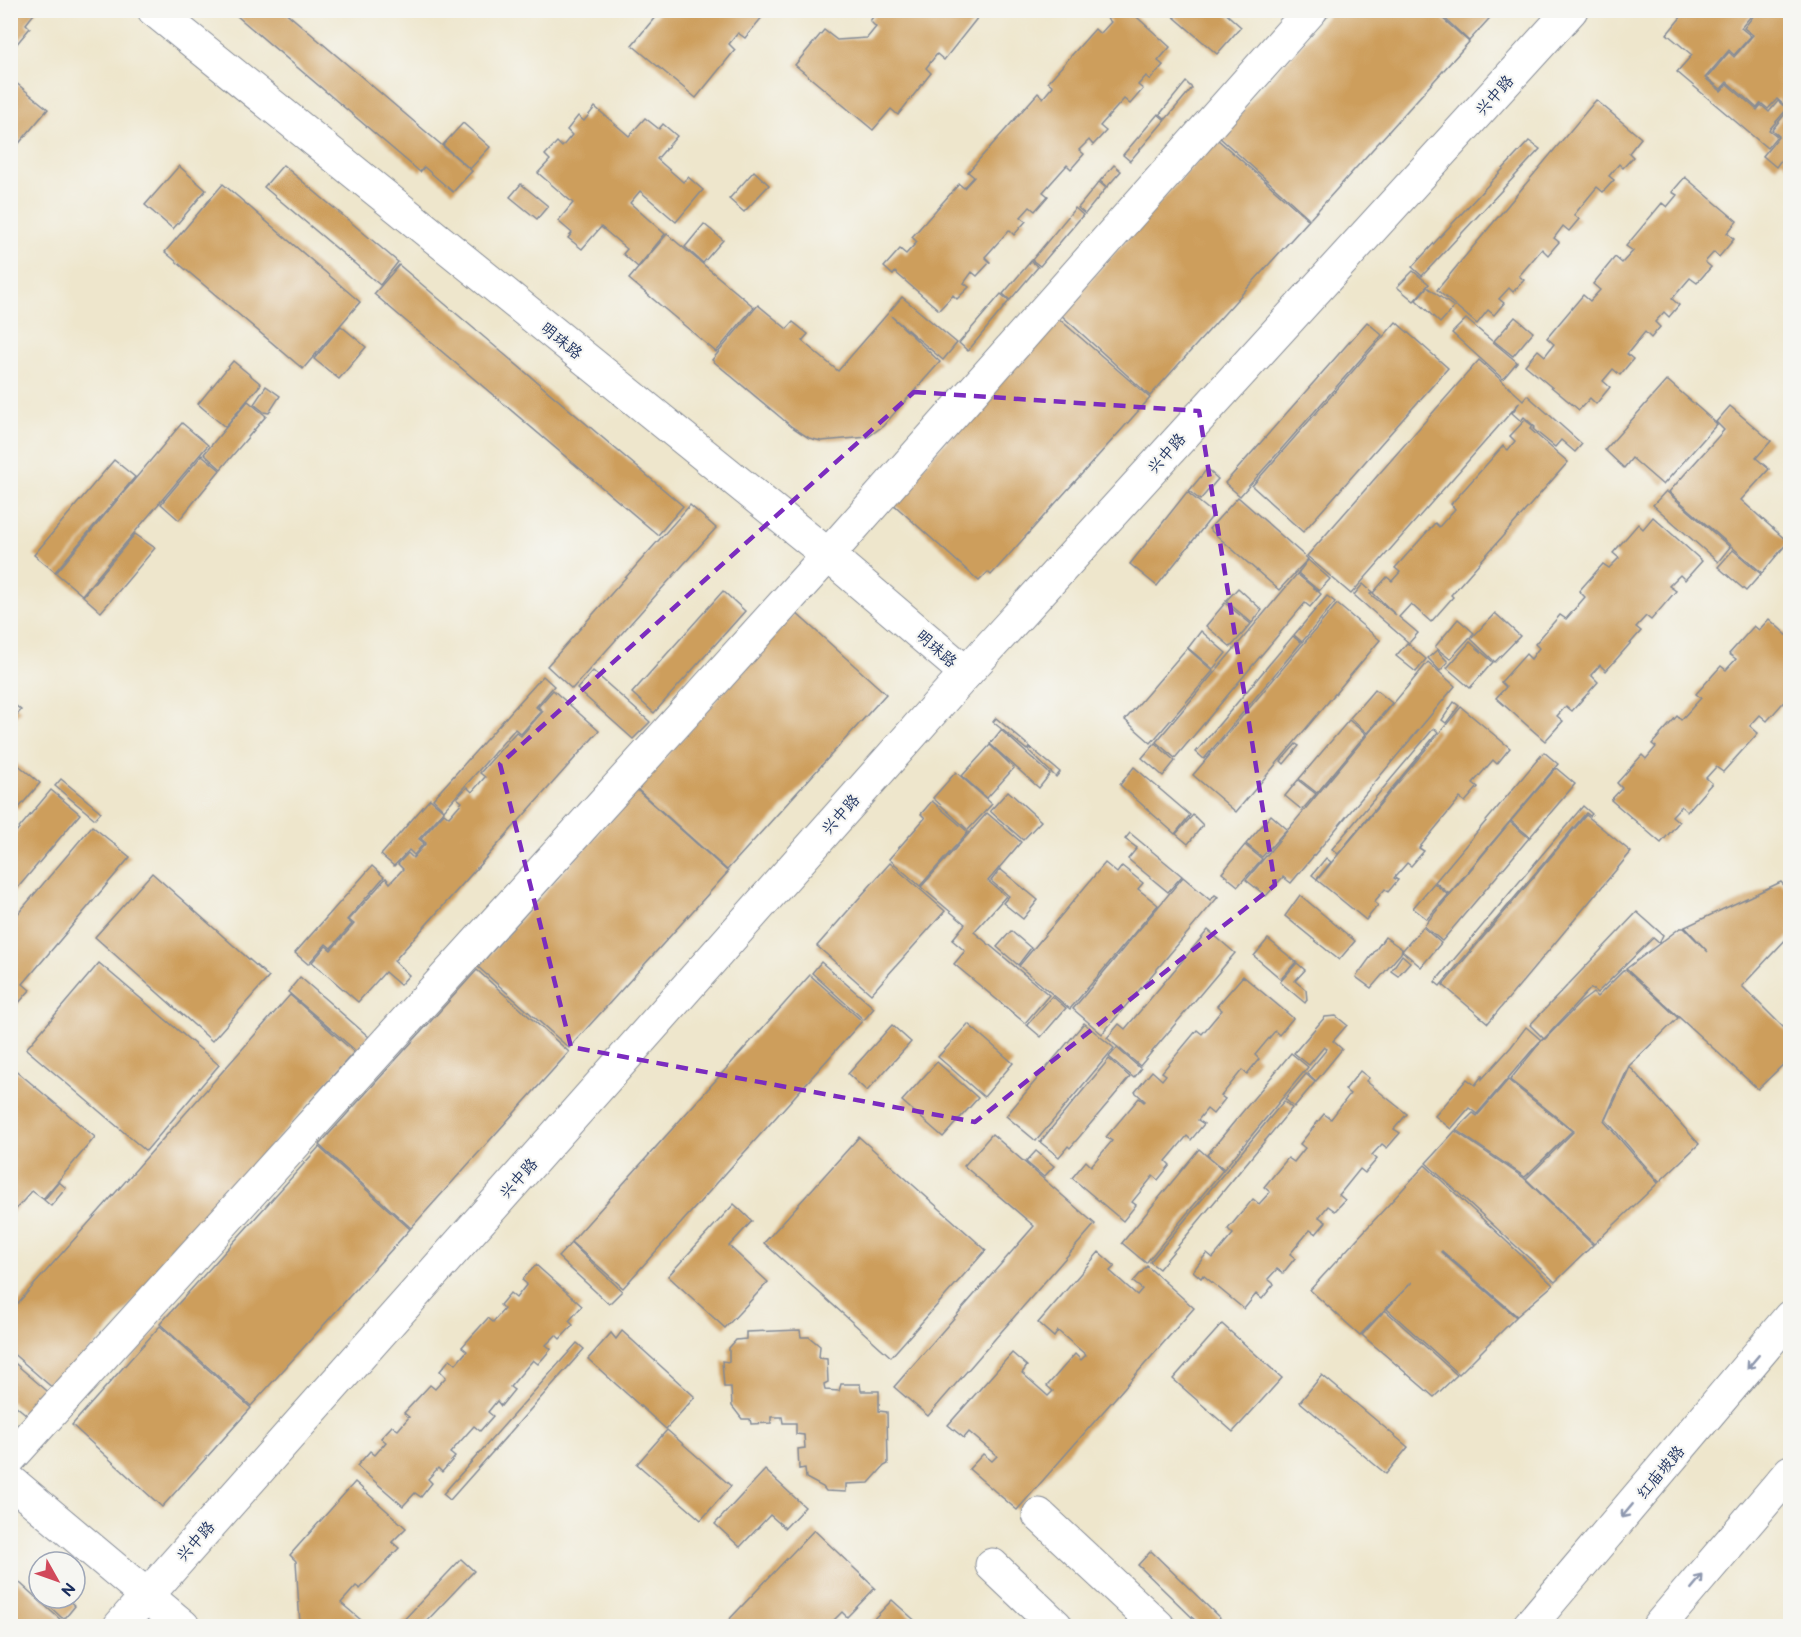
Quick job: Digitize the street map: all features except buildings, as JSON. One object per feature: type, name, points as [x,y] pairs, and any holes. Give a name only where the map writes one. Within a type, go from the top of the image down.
[{"type":"street","name":"明珠路","points":[[154,10],[828,555],[966,673]]},
{"type":"street","points":[[10,1458],[828,555],[1311,10]]},
{"type":"street","name":"兴中路","points":[[120,1626],[966,673],[1570,10]]},
{"type":"street","name":"红庙坡路","points":[[1529,1626],[1791,1317]]},
{"type":"street","points":[[1659,1626],[1791,1472]]},
{"type":"street","points":[[10,1481],[183,1626]]},
{"type":"street","points":[[1039,1515],[1158,1626]]},
{"type":"street","points":[[992,1565],[1056,1626]]},
{"type":"highlighted area","points":[[914,392],[1199,411],[1275,885],[975,1122],[571,1047],[500,764]]}]
